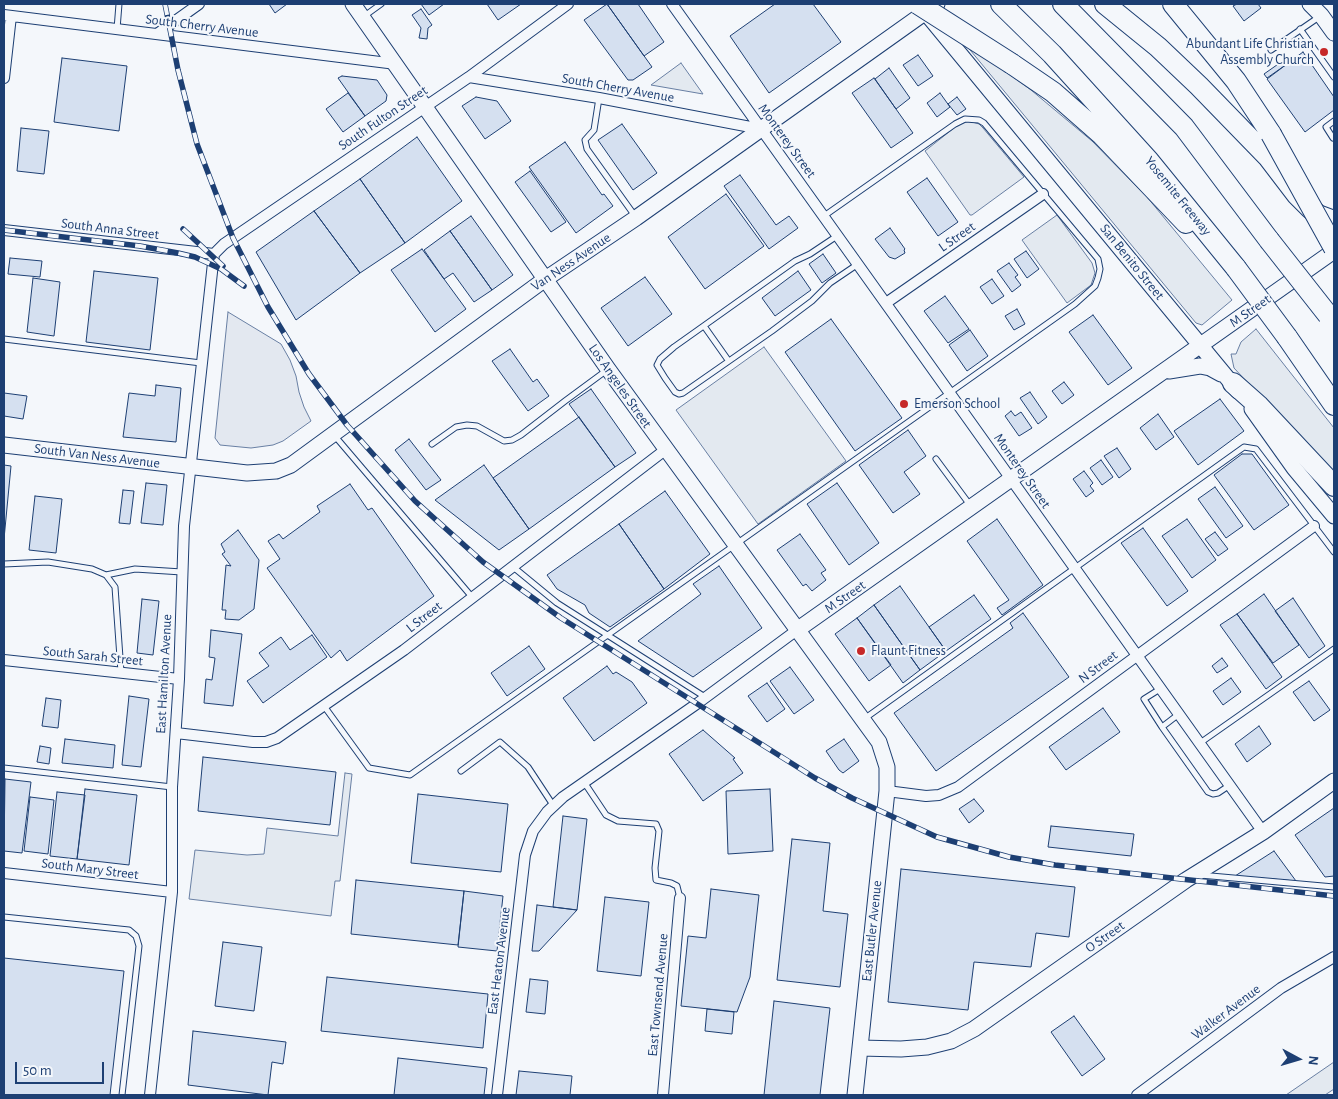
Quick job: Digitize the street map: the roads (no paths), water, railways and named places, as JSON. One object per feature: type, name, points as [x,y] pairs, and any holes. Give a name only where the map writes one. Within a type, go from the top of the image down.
[{"type":"highway","points":[[1063,4],[1184,127],[1331,319]]},
{"type":"highway","points":[[1105,4],[1158,47],[1199,86],[1268,157],[1297,195],[1310,208],[1318,215],[1334,221]]},
{"type":"highway","points":[[1173,4],[1236,80],[1271,134],[1334,250]]},
{"type":"highway","points":[[924,6],[1053,92],[1102,135],[1178,216],[1236,268]]},
{"type":"highway","name":"Yosemite Freeway","points":[[1004,7],[1052,54],[1149,161],[1236,268],[1334,405]]},
{"type":"highway","points":[[1233,384],[1259,406],[1334,486]]},
{"type":"street","points":[[157,34],[200,4]]},
{"type":"street","name":"Los Angeles Street","points":[[353,4],[544,280],[665,450],[864,719],[879,742],[887,767]]},
{"type":"street","name":"South Fulton Street","points":[[214,254],[224,244],[469,77],[568,4]]},
{"type":"street","name":"Monterey Street","points":[[672,4],[1263,832]]},
{"type":"street","points":[[1310,4],[1334,33]]},
{"type":"street","name":"Van Ness Avenue","points":[[190,467],[247,472],[276,471],[291,465],[544,280],[636,218],[761,129],[924,6]]},
{"type":"street","name":"San Benito Street","points":[[924,6],[1233,384],[1294,468],[1334,516]]},
{"type":"street","name":"South Cherry Avenue","points":[[7,15],[396,64]]},
{"type":"street","points":[[4,78],[7,15]]},
{"type":"street","name":"South Cherry Avenue","points":[[469,77],[599,98],[761,129]]},
{"type":"street","name":"L Street","points":[[886,303],[1043,194]]},
{"type":"street","name":"South Anna Street","points":[[4,230],[214,254]]},
{"type":"street","name":"M Street","points":[[533,831],[554,806],[584,782],[1334,250]]},
{"type":"street","name":"East Hamilton Avenue","points":[[150,1095],[172,892],[172,787],[179,679],[184,526],[214,254]]},
{"type":"street","name":"M Street","points":[[1165,371],[1187,367],[1210,368],[1218,371],[1233,384]]},
{"type":"street","name":"South Van Ness Avenue","points":[[4,445],[190,467]]},
{"type":"street","name":"L Street","points":[[176,733],[253,742],[266,742],[278,738],[404,650],[665,450]]},
{"type":"street","name":"N Street","points":[[887,791],[939,796],[973,777],[1314,526]]},
{"type":"street","name":"South Sarah Street","points":[[4,660],[179,679]]},
{"type":"street","name":"East Butler Avenue","points":[[855,1095],[887,791],[887,767]]},
{"type":"street","name":"O Street","points":[[860,1048],[901,1049],[927,1047],[951,1041],[966,1033],[1194,875],[1263,832],[1334,781]]},
{"type":"street","name":"East Heaton Avenue","points":[[498,1095],[525,855],[533,831]]},
{"type":"street","name":"South Mary Street","points":[[4,873],[172,892]]},
{"type":"street","name":"East Townsend Avenue","points":[[663,1095],[680,898]]},
{"type":"street","name":"Walker Avenue","points":[[1137,1095],[1281,988],[1334,957]]},
{"type":"lane","points":[[117,29],[120,4]]},
{"type":"lane","points":[[363,17],[381,4]]},
{"type":"lane","points":[[1271,50],[1321,15]]},
{"type":"lane","points":[[1300,29],[1334,77]]},
{"type":"lane","points":[[599,98],[594,130],[585,140],[587,149],[636,218]]},
{"type":"lane","points":[[323,706],[369,768],[410,775],[1075,304],[1095,286],[1100,269],[1098,259],[984,123],[979,120],[965,118],[955,124],[824,216]]},
{"type":"lane","points":[[1333,138],[1326,127],[1334,121]]},
{"type":"lane","points":[[838,236],[810,254],[794,260],[660,359],[657,365],[665,378],[675,392],[682,393],[772,331],[812,301],[830,283],[858,264]]},
{"type":"lane","points":[[704,326],[728,360]]},
{"type":"lane","points":[[4,339],[202,363]]},
{"type":"lane","points":[[432,444],[456,426],[467,425],[477,426],[504,442],[512,440],[521,436],[608,369]]},
{"type":"lane","points":[[333,435],[472,597]]},
{"type":"lane","points":[[864,719],[1244,447],[1256,449],[1334,552]]},
{"type":"lane","points":[[936,459],[972,507]]},
{"type":"lane","points":[[4,564],[48,562],[92,569],[106,575],[114,587],[120,673]]},
{"type":"lane","points":[[512,566],[557,603],[705,697]]},
{"type":"lane","points":[[106,575],[135,569],[182,572]]},
{"type":"lane","points":[[1200,743],[1334,649]]},
{"type":"lane","points":[[1161,688],[1144,699],[1208,792],[1218,793],[1230,785]]},
{"type":"lane","points":[[1162,727],[1179,714]]},
{"type":"lane","points":[[461,771],[500,742],[528,767],[554,806]]},
{"type":"lane","points":[[4,768],[172,787]]},
{"type":"lane","points":[[584,782],[606,815],[618,821],[656,824],[659,831],[655,868],[656,880],[677,886],[680,898]]},
{"type":"lane","points":[[1194,875],[1334,887]]},
{"type":"lane","points":[[4,917],[129,930],[136,936],[139,946],[122,1095]]},
{"type":"railway","points":[[165,4],[178,70],[197,144],[233,238],[268,307],[309,374],[347,425],[415,501],[483,562],[561,618],[815,778],[852,798],[937,837],[1009,857],[1055,865],[1334,896]]},
{"type":"railway","points":[[183,229],[223,266]]},
{"type":"railway","points":[[4,230],[140,246],[178,253],[195,257],[221,269],[244,286]]},
{"type":"place","name":"Abundant Life Christian Assembly Church","points":[[1324,52]]},
{"type":"place","name":"Emerson School","points":[[904,404]]},
{"type":"place","name":"Flaunt Fitness","points":[[861,651]]}]
